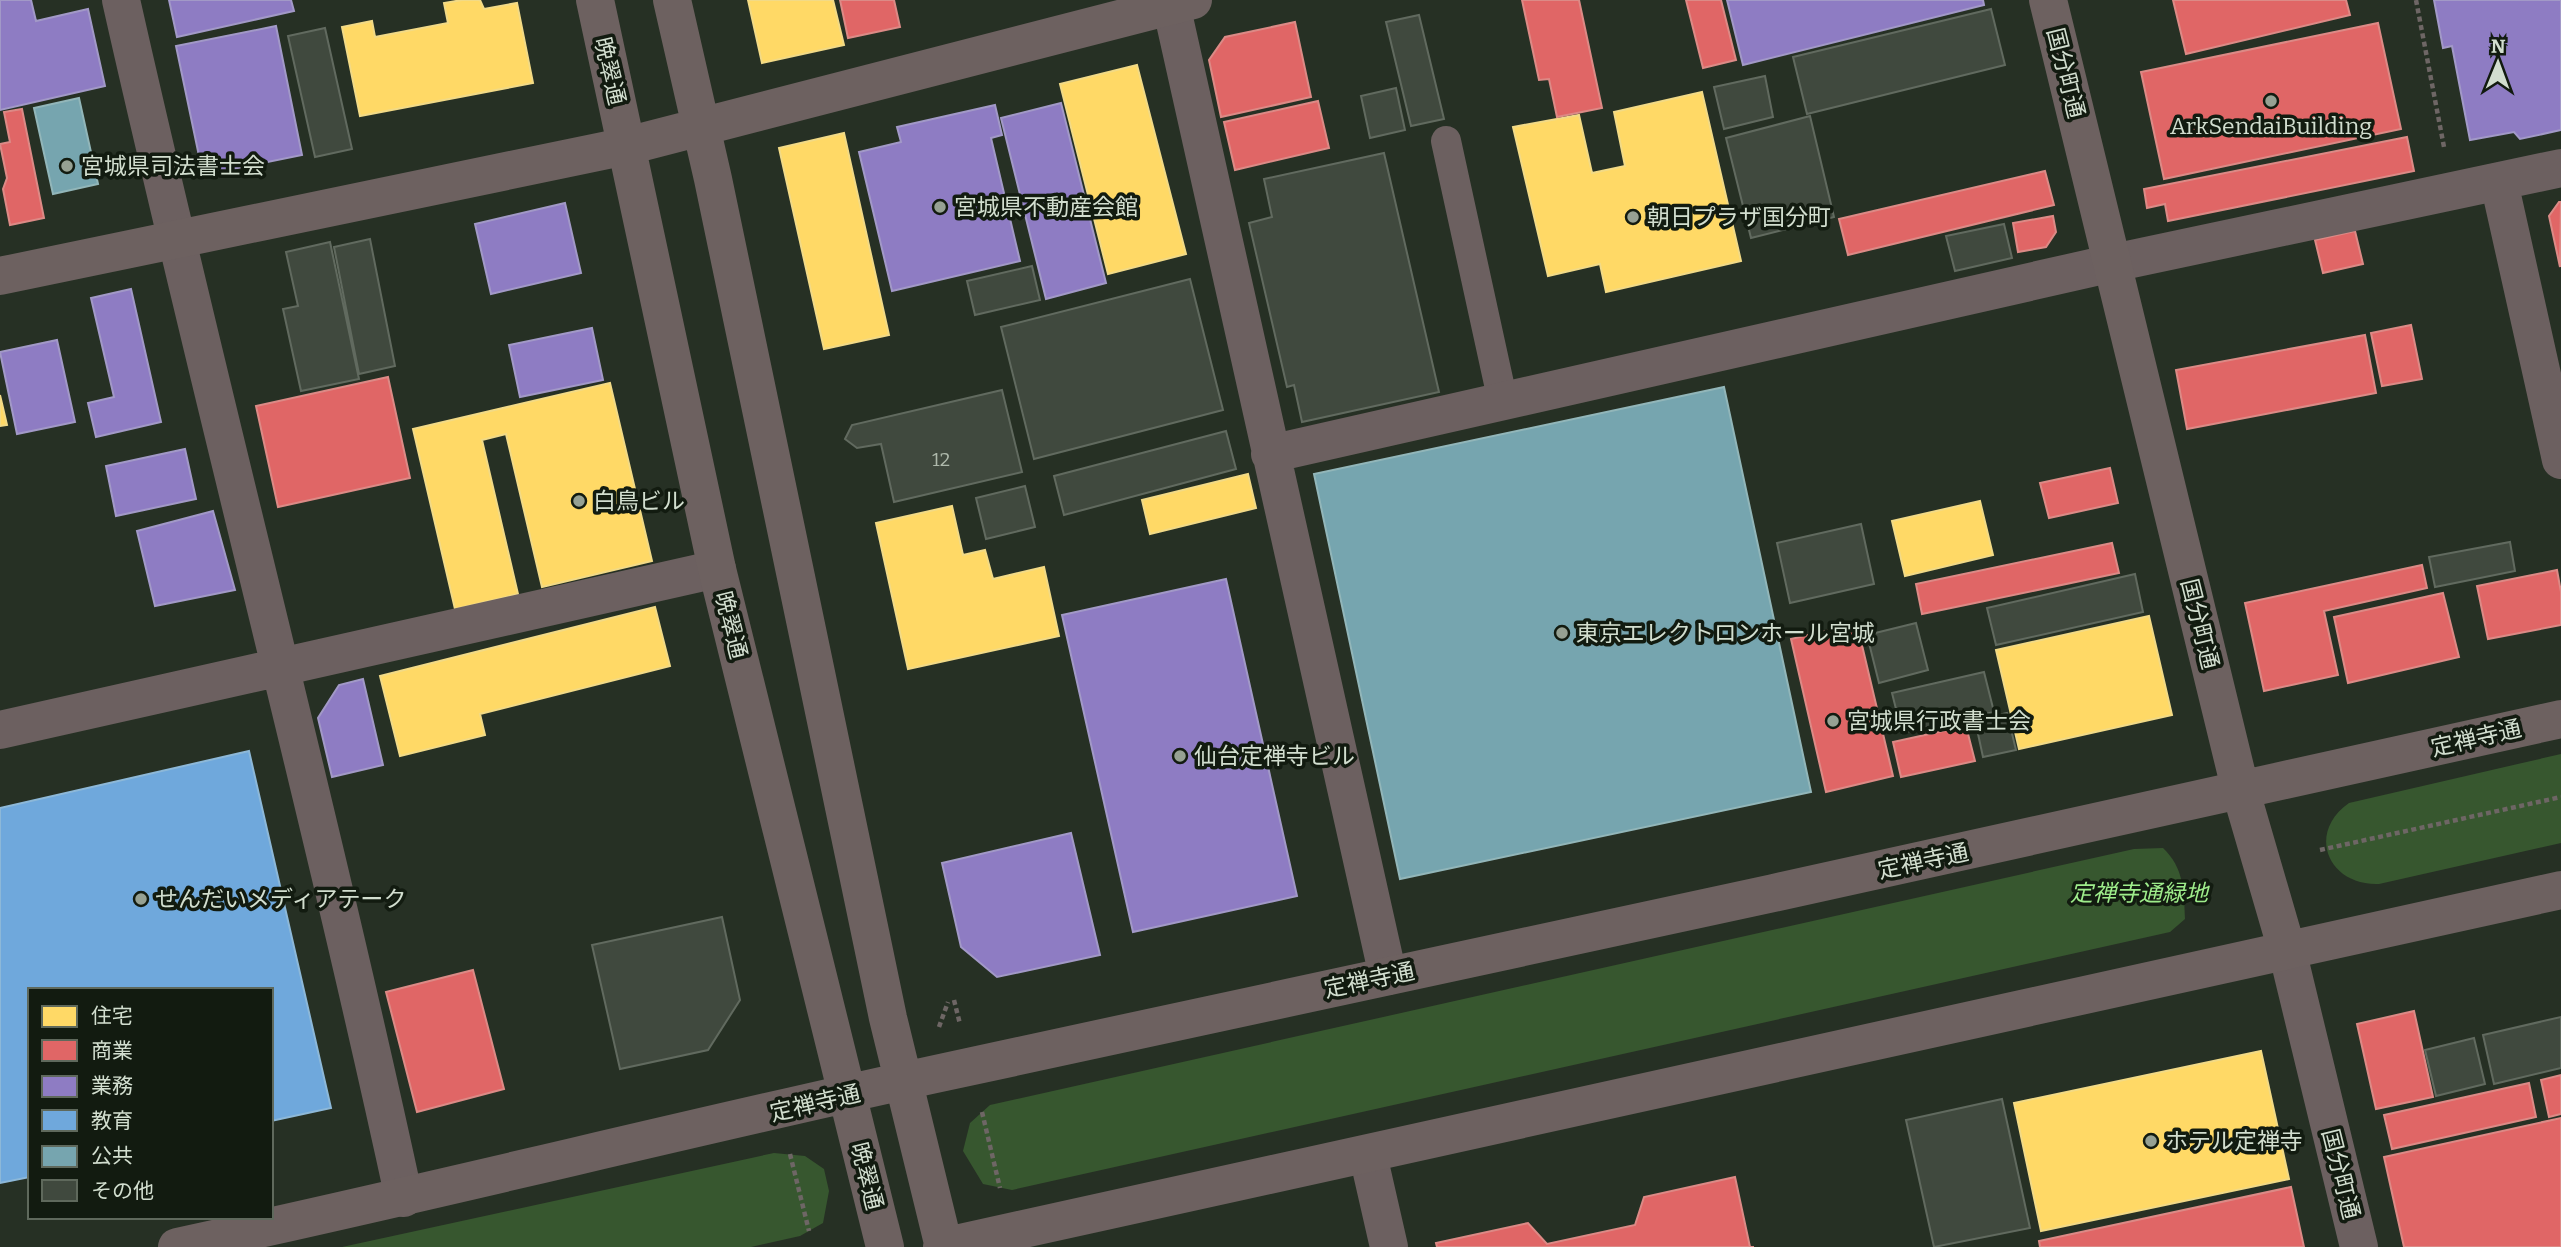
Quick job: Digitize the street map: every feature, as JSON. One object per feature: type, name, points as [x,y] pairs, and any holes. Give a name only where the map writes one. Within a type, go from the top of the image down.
[{"type":"street","points":[[121,0],[175,238],[281,668],[404,1198]]},
{"type":"street","name":"晩翠通","points":[[595,0],[717,569],[885,1247]]},
{"type":"street","points":[[672,0],[702,128],[904,1082],[943,1247],[2561,890]]},
{"type":"street","name":"国分町通","points":[[2048,0],[2241,792],[2287,950],[2359,1247]]},
{"type":"street","points":[[0,276],[627,146],[1178,2],[1270,454],[1388,976]]},
{"type":"street","points":[[1270,454],[2113,263],[2561,168]]},
{"type":"street","points":[[2499,182],[2561,460]]},
{"type":"street","points":[[0,730],[717,569]]},
{"type":"street","name":"定禅寺通","points":[[177,1247],[404,1198],[904,1082],[2241,792],[2561,719]]},
{"type":"street","points":[[1368,1155],[1389,1247]]},
{"type":"lane","points":[[1446,141],[1503,402]]},
{"type":"path","points":[[2416,0],[2446,155]]},
{"type":"path","points":[[2320,850],[2561,797]]},
{"type":"path","points":[[939,1028],[951,1001],[960,1026]]},
{"type":"path","points":[[982,1112],[1000,1188]]},
{"type":"path","points":[[790,1154],[809,1231]]},
{"type":"green space","points":[[2561,754],[2561,843],[2379,884],[2361,882],[2347,876],[2336,867],[2329,856],[2326,842],[2328,829],[2336,815],[2349,803]]},
{"type":"green space","name":"定禅寺通緑地","points":[[2163,848],[2179,872],[2184,899],[2185,919],[2170,932],[1012,1190],[983,1184],[963,1151],[970,1123],[990,1105],[2134,849]]},
{"type":"green space","points":[[774,1153],[805,1156],[824,1169],[829,1191],[823,1223],[800,1236],[751,1247],[342,1247]]},
{"type":"building: 住宅","points":[[480,0],[484,9],[517,3],[533,83],[360,116],[342,27],[372,21],[375,37],[448,23],[444,3]]},
{"type":"building: 住宅","points":[[748,0],[833,0],[844,45],[762,63]]},
{"type":"building: 住宅","points":[[1137,65],[1186,254],[1108,274],[1060,84]]},
{"type":"building: 住宅","name":"朝日プラザ国分町","points":[[1702,92],[1741,261],[1606,292],[1600,264],[1548,276],[1513,127],[1579,115],[1592,173],[1625,166],[1614,112]]},
{"type":"building: 住宅","points":[[844,133],[889,335],[824,349],[779,148]]},
{"type":"building: 住宅","name":"白鳥ビル","points":[[610,383],[652,561],[542,587],[506,434],[482,440],[518,594],[455,609],[413,429]]},
{"type":"building: 住宅","points":[[0,395],[7,425],[0,426]]},
{"type":"building: 住宅","points":[[1248,474],[1256,508],[1150,534],[1142,500]]},
{"type":"building: 住宅","points":[[1980,501],[1993,555],[1905,576],[1892,521]]},
{"type":"building: 住宅","points":[[952,506],[963,555],[985,550],[993,579],[1044,567],[1059,636],[908,669],[876,523]]},
{"type":"building: 住宅","points":[[655,607],[670,666],[480,714],[485,735],[400,756],[380,676]]},
{"type":"building: 住宅","points":[[2149,616],[2172,715],[2019,749],[1996,650]]},
{"type":"building: 住宅","name":"ホテル定禅寺","points":[[2261,1051],[2289,1179],[2041,1231],[2014,1103]]},
{"type":"building: 商業","points":[[840,0],[894,0],[900,27],[848,38]]},
{"type":"building: 商業","points":[[1522,0],[1579,0],[1602,108],[1557,117],[1549,79],[1539,80]]},
{"type":"building: 商業","points":[[1686,0],[1721,0],[1736,60],[1703,68]]},
{"type":"building: 商業","points":[[2173,0],[2346,0],[2350,15],[2186,54]]},
{"type":"building: 商業","points":[[1295,22],[1311,97],[1221,117],[1209,60],[1225,37]]},
{"type":"building: 商業","name":"ArkSendaiBuilding","points":[[2378,23],[2401,129],[2164,179],[2141,72]]},
{"type":"building: 商業","points":[[1318,101],[1329,148],[1235,170],[1224,122]]},
{"type":"building: 商業","points":[[22,109],[44,218],[10,225],[3,189],[7,178],[0,144],[10,142],[4,112]]},
{"type":"building: 商業","points":[[2407,137],[2414,171],[2168,221],[2165,204],[2147,208],[2144,189]]},
{"type":"building: 商業","points":[[2045,171],[2054,205],[1848,255],[1839,219]]},
{"type":"building: 商業","points":[[2561,202],[2560,267],[2549,216]]},
{"type":"building: 商業","points":[[2053,216],[2056,232],[2046,247],[2018,252],[2013,223]]},
{"type":"building: 商業","points":[[2355,231],[2363,264],[2323,273],[2315,240]]},
{"type":"building: 商業","points":[[2411,325],[2422,379],[2382,386],[2371,333]]},
{"type":"building: 商業","points":[[2365,335],[2376,393],[2187,429],[2176,370]]},
{"type":"building: 商業","points":[[388,377],[410,478],[278,507],[256,406]]},
{"type":"building: 商業","points":[[2110,468],[2118,503],[2049,518],[2040,483]]},
{"type":"building: 商業","points":[[2112,543],[2119,573],[1922,614],[1916,584]]},
{"type":"building: 商業","points":[[2422,565],[2427,588],[2324,611],[2338,675],[2264,691],[2245,603]]},
{"type":"building: 商業","points":[[2557,570],[2561,592],[2561,625],[2488,639],[2477,586]]},
{"type":"building: 商業","points":[[2443,593],[2459,657],[2348,683],[2334,617]]},
{"type":"building: 商業","points":[[1857,624],[1893,776],[1826,792],[1791,639]]},
{"type":"building: 商業","points":[[1966,726],[1975,761],[1901,777],[1893,742]]},
{"type":"building: 商業","points":[[473,970],[504,1089],[417,1112],[386,992]]},
{"type":"building: 商業","points":[[2414,1011],[2433,1097],[2376,1109],[2357,1024]]},
{"type":"building: 商業","points":[[2561,1075],[2561,1114],[2549,1117],[2541,1080]]},
{"type":"building: 商業","points":[[2529,1083],[2536,1117],[2392,1149],[2384,1115]]},
{"type":"building: 商業","points":[[2561,1118],[2561,1247],[2404,1247],[2384,1157]]},
{"type":"building: 商業","points":[[1735,1177],[1750,1247],[1437,1247],[1436,1243],[1528,1223],[1547,1244],[1635,1225],[1644,1197]]},
{"type":"building: 商業","points":[[2291,1187],[2304,1247],[2040,1247],[2039,1241]]},
{"type":"building: 業務","points":[[0,0],[31,0],[36,21],[88,9],[105,86],[0,110]]},
{"type":"building: 業務","points":[[169,0],[291,0],[294,11],[177,37]]},
{"type":"building: 業務","points":[[1727,0],[1983,0],[1984,5],[1743,65]]},
{"type":"building: 業務","points":[[2434,0],[2561,0],[2561,130],[2520,139],[2514,132],[2470,140],[2452,46],[2443,48]]},
{"type":"building: 業務","points":[[276,26],[302,155],[203,175],[176,46]]},
{"type":"building: 業務","points":[[1061,103],[1106,283],[1046,299],[1001,118]]},
{"type":"building: 業務","name":"宮城県不動産会館","points":[[995,105],[1002,135],[991,138],[1020,261],[892,291],[859,152],[901,142],[897,127]]},
{"type":"building: 業務","points":[[565,203],[581,273],[491,294],[475,224]]},
{"type":"building: 業務","points":[[131,289],[161,422],[96,437],[88,403],[114,397],[91,298]]},
{"type":"building: 業務","points":[[592,328],[603,380],[520,397],[509,345]]},
{"type":"building: 業務","points":[[57,340],[75,422],[17,434],[0,352]]},
{"type":"building: 業務","points":[[185,449],[196,499],[116,516],[106,466]]},
{"type":"building: 業務","points":[[213,511],[235,590],[155,606],[137,531]]},
{"type":"building: 業務","name":"仙台定禅寺ビル","points":[[1226,579],[1297,896],[1133,932],[1062,615]]},
{"type":"building: 業務","points":[[363,679],[383,765],[332,777],[318,718],[339,685]]},
{"type":"building: 業務","points":[[1071,833],[1100,955],[997,977],[961,947],[942,863]]},
{"type":"building: 教育","name":"せんだいメディアテーク","points":[[249,751],[331,1108],[273,1121],[273,988],[28,988],[28,1177],[0,1183],[0,808]]},
{"type":"building: 公共","points":[[79,98],[98,184],[53,194],[34,108]]},
{"type":"building: 公共","name":"東京エレクトロンホール宮城","points":[[1724,387],[1811,792],[1400,879],[1314,474]]},
{"type":"building: その他","points":[[1991,9],[2005,65],[1807,114],[1793,57]]},
{"type":"building: その他","points":[[1419,15],[1444,119],[1411,126],[1386,22]]},
{"type":"building: その他","points":[[325,28],[352,149],[315,157],[288,36]]},
{"type":"building: その他","points":[[1765,76],[1773,117],[1724,129],[1714,87]]},
{"type":"building: その他","points":[[1396,88],[1405,130],[1370,138],[1361,96]]},
{"type":"building: その他","points":[[1810,116],[1834,217],[1751,238],[1726,138]]},
{"type":"building: その他","points":[[1384,153],[1439,392],[1302,422],[1294,385],[1287,387],[1249,223],[1272,217],[1264,179]]},
{"type":"building: その他","points":[[2004,224],[2012,258],[1955,271],[1946,236]]},
{"type":"building: その他","points":[[370,239],[395,366],[359,374],[334,247]]},
{"type":"building: その他","points":[[330,242],[359,379],[301,391],[283,309],[298,306],[286,252]]},
{"type":"building: その他","points":[[1032,266],[1040,300],[975,315],[967,281]]},
{"type":"building: その他","points":[[1190,279],[1223,410],[1034,459],[1001,327]]},
{"type":"building: その他","points":[[1002,390],[1022,472],[894,502],[881,444],[857,448],[845,439],[852,425]]},
{"type":"building: その他","points":[[1226,431],[1236,469],[1064,515],[1054,476]]},
{"type":"building: その他","points":[[1025,486],[1035,527],[986,539],[976,498]]},
{"type":"building: その他","points":[[1861,524],[1874,584],[1790,603],[1777,543]]},
{"type":"building: その他","points":[[2510,542],[2515,571],[2435,587],[2429,557]]},
{"type":"building: その他","points":[[2135,574],[2143,612],[1996,645],[1987,608]]},
{"type":"building: その他","points":[[1916,623],[1928,670],[1879,683],[1867,635]]},
{"type":"building: その他","points":[[1984,672],[1994,712],[1902,733],[1892,693]]},
{"type":"building: その他","points":[[2007,713],[2016,750],[1983,757],[1975,720]]},
{"type":"building: その他","points":[[722,917],[740,1000],[708,1050],[620,1069],[592,945]]},
{"type":"building: その他","points":[[2561,1017],[2561,1068],[2494,1084],[2483,1035]]},
{"type":"building: その他","points":[[2474,1038],[2485,1084],[2436,1096],[2425,1050]]},
{"type":"building: その他","points":[[2002,1099],[2030,1228],[1934,1247],[1906,1120]]},
{"type":"place","name":"ArkSendaiBuilding","points":[[2271,101]]},
{"type":"place","name":"宮城県司法書士会","points":[[67,166]]},
{"type":"place","name":"宮城県不動産会館","points":[[940,207]]},
{"type":"place","name":"朝日プラザ国分町","points":[[1633,217]]},
{"type":"place","name":"白鳥ビル","points":[[579,501]]},
{"type":"place","name":"東京エレクトロンホール宮城","points":[[1562,633]]},
{"type":"place","name":"宮城県行政書士会","points":[[1833,721]]},
{"type":"place","name":"仙台定禅寺ビル","points":[[1180,756]]},
{"type":"place","name":"せんだいメディアテーク","points":[[141,899]]},
{"type":"place","name":"ホテル定禅寺","points":[[2151,1141]]}]
